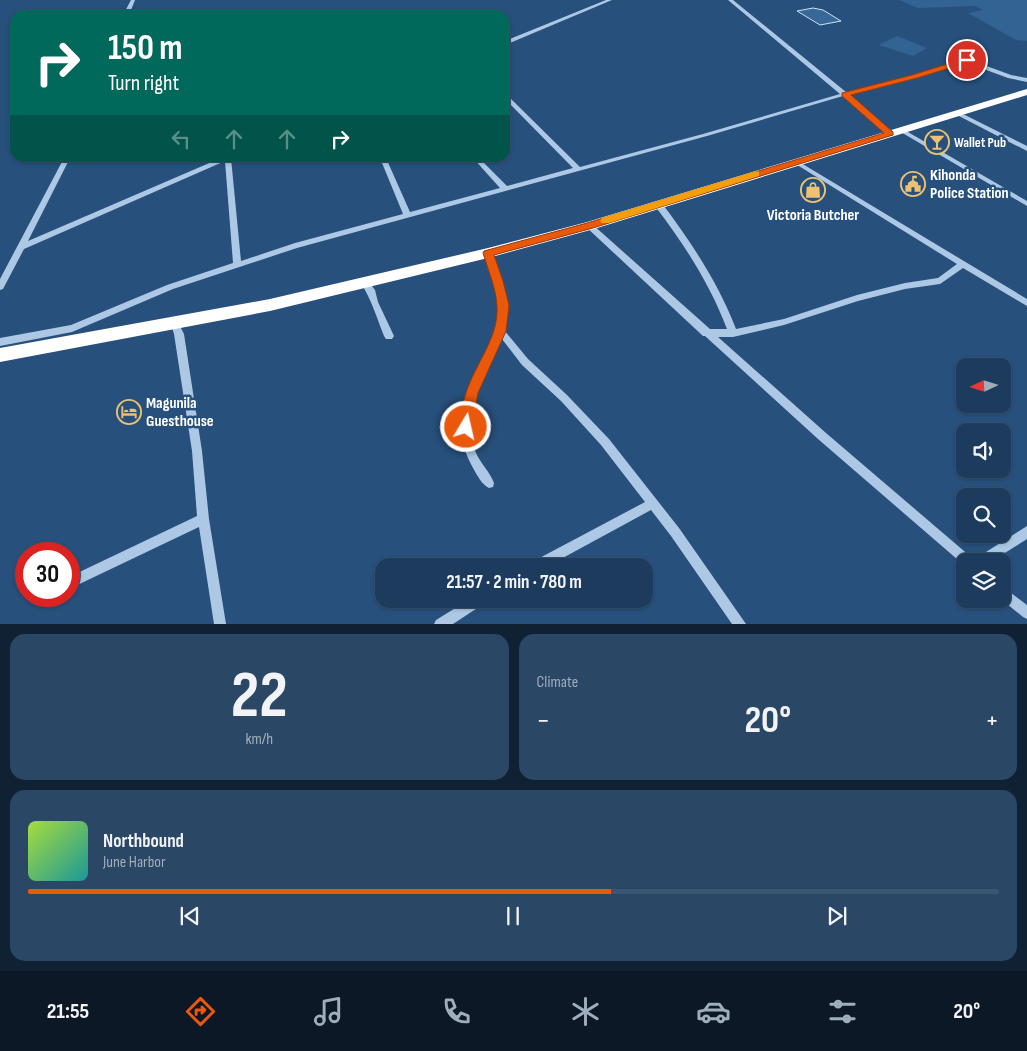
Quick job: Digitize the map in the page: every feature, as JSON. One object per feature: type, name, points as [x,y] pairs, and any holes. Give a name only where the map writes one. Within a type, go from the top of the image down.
[{"type":"highway","points":[[0,355],[175,324],[366,284],[488,253],[589,226],[1027,92]]},
{"type":"street","points":[[510,41],[610,0]]},
{"type":"street","points":[[730,0],[845,94],[896,132],[1027,204]]},
{"type":"street","points":[[0,342],[72,328],[170,287],[238,264],[504,188],[705,135],[967,60],[1010,76],[1027,80]]},
{"type":"street","points":[[510,101],[578,169]]},
{"type":"street","points":[[957,113],[1027,149]]},
{"type":"street","points":[[0,287],[65,162]]},
{"type":"street","points":[[21,247],[218,162]]},
{"type":"street","points":[[227,162],[238,264]]},
{"type":"street","points":[[385,162],[408,216]]},
{"type":"street","points":[[480,162],[504,188]]},
{"type":"street","points":[[796,162],[1026,301]]},
{"type":"street","points":[[658,204],[700,264],[724,308],[733,333]]},
{"type":"street","points":[[589,226],[663,291],[706,333],[958,553]]},
{"type":"street","points":[[488,253],[498,281],[503,305],[500,331],[472,393],[466,427],[470,450],[489,483]]},
{"type":"street","points":[[706,333],[733,333],[784,322],[857,298],[905,286],[940,280],[963,264]]},
{"type":"street","points":[[366,284],[371,290],[374,302],[389,336]]},
{"type":"street","points":[[175,324],[179,334],[197,451],[203,519],[220,624]]},
{"type":"street","points":[[500,331],[524,362],[564,398],[605,442],[740,624]]},
{"type":"street","points":[[551,558],[652,504]]},
{"type":"street","points":[[80,577],[203,519]]},
{"type":"street","points":[[994,553],[1027,532]]},
{"type":"street","points":[[1011,600],[1027,613]]},
{"type":"street","points":[[440,624],[466,608]]},
{"type":"shaded area","points":[[899,0],[1027,0],[1027,41],[1016,40],[968,13],[983,10],[975,6],[918,8]]},
{"type":"shaded area","points":[[897,36],[927,48],[913,56],[879,45]]},
{"type":"building","points":[[813,8],[823,10],[841,21],[820,25],[797,11]]},
{"type":"slow traffic","points":[[605,221],[756,174]]},
{"type":"place","name":"Wallet Pub","points":[[937,142]]},
{"type":"place","name":"Kihonda Police Station","points":[[913,184]]},
{"type":"place","name":"Victoria Butcher","points":[[813,190]]},
{"type":"place","name":"Magunila Guesthouse","points":[[129,412]]},
{"type":"route","points":[[466,427],[467,412],[472,393],[500,331],[503,305],[498,281],[488,253],[589,226],[890,133],[845,94],[967,60]]}]
